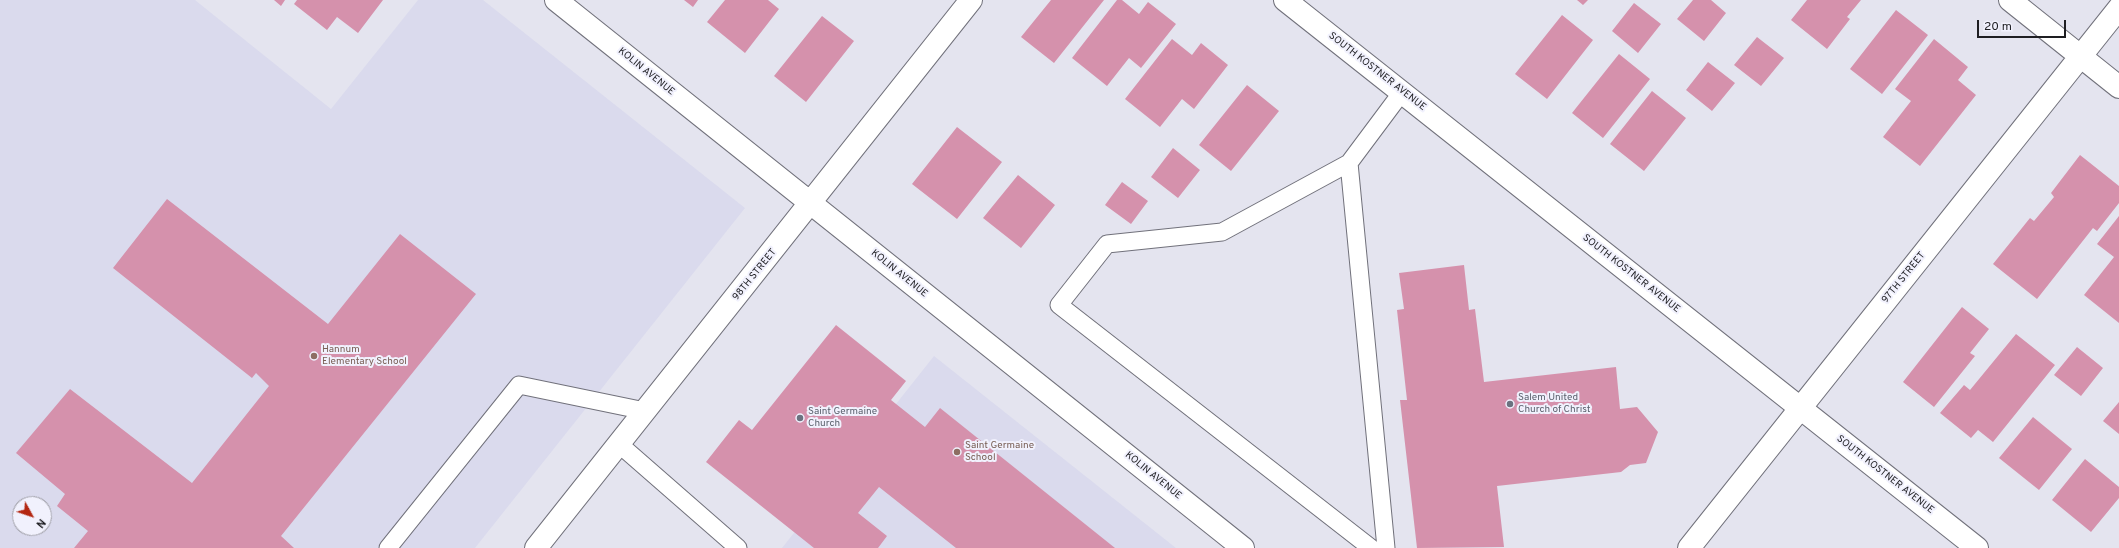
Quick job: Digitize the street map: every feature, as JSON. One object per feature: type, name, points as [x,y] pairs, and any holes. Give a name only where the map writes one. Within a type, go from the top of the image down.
[{"type":"street","name":"KOLIN AVENUE","points":[[556,0],[1243,548]]},
{"type":"street","name":"98TH STREET","points":[[536,548],[972,0]]},
{"type":"street","name":"SOUTH KOSTNER AVENUE","points":[[1285,0],[1977,548]]},
{"type":"street","points":[[2010,0],[2119,87]]},
{"type":"street","name":"97TH STREET","points":[[1689,548],[2119,8]]},
{"type":"lane","points":[[1371,548],[1059,305],[1108,244],[1222,232],[1349,163],[1402,92]]},
{"type":"lane","points":[[1349,163],[1386,548]]},
{"type":"lane","points":[[388,548],[519,385],[646,411]]},
{"type":"lane","points":[[619,444],[738,548]]},
{"type":"shaded area","name":"Hannum Elementary School","points":[[0,0],[195,0],[331,109],[418,0],[483,0],[745,208],[475,548],[0,548]]},
{"type":"shaded area","name":"Saint Germaine School","points":[[934,356],[1176,548],[782,548]]},
{"type":"building","points":[[274,0],[285,0],[281,6]]},
{"type":"building","points":[[297,0],[383,0],[358,33],[337,17],[327,30],[294,4]]},
{"type":"building","points":[[684,0],[698,0],[693,7]]},
{"type":"building","points":[[725,0],[768,0],[779,9],[745,53],[707,22]]},
{"type":"building","points":[[1051,0],[1104,0],[1054,63],[1021,37]]},
{"type":"building","points":[[1117,0],[1122,0],[1139,14],[1148,2],[1176,24],[1141,68],[1129,58],[1107,86],[1072,58]]},
{"type":"building","points":[[1577,0],[1588,0],[1583,5]]},
{"type":"building","points":[[1693,0],[1711,0],[1726,13],[1704,41],[1677,19]]},
{"type":"building","points":[[1807,0],[1861,0],[1847,17],[1850,19],[1827,49],[1791,20]]},
{"type":"building","points":[[1634,3],[1661,24],[1638,53],[1612,31]]},
{"type":"building","points":[[1896,10],[1928,35],[1882,94],[1850,69]]},
{"type":"building","points":[[1562,15],[1593,40],[1547,99],[1515,74]]},
{"type":"building","points":[[822,16],[854,41],[806,102],[774,76]]},
{"type":"building","points":[[1757,37],[1784,58],[1761,86],[1734,65]]},
{"type":"building","points":[[1172,39],[1192,55],[1201,43],[1228,65],[1194,109],[1182,99],[1160,127],[1125,99]]},
{"type":"building","points":[[1934,39],[1968,67],[1958,80],[1976,95],[1920,166],[1883,137],[1911,101],[1895,89]]},
{"type":"building","points":[[1619,54],[1650,79],[1603,138],[1572,113]]},
{"type":"building","points":[[1708,62],[1735,83],[1712,111],[1686,90]]},
{"type":"building","points":[[1247,85],[1279,111],[1231,171],[1199,145]]},
{"type":"building","points":[[1652,91],[1686,118],[1644,171],[1610,144]]},
{"type":"building","points":[[957,127],[1002,162],[957,219],[912,184]]},
{"type":"building","points":[[1173,148],[1200,170],[1178,198],[1151,177]]},
{"type":"building","points":[[2080,155],[2119,186],[2119,203],[2097,231],[2093,228],[2037,299],[1993,264],[2030,218],[2034,221],[2054,197],[2051,193]]},
{"type":"building","points":[[1018,175],[1055,205],[1021,248],[983,218]]},
{"type":"building","points":[[1122,182],[1148,201],[1131,224],[1105,205]]},
{"type":"building","points":[[167,199],[328,324],[400,234],[476,294],[281,536],[294,548],[74,548],[88,531],[57,506],[65,494],[16,453],[70,389],[192,483],[269,386],[256,373],[252,378],[113,268]]},
{"type":"building","points":[[2119,216],[2119,323],[2084,295],[2114,257],[2097,244]]},
{"type":"building","name":"Salem United Church of Christ","points":[[1464,265],[1469,310],[1475,309],[1484,382],[1616,367],[1620,409],[1637,407],[1658,432],[1646,463],[1630,465],[1621,472],[1497,486],[1504,547],[1417,548],[1400,400],[1407,400],[1397,310],[1404,309],[1399,273]]},
{"type":"building","points":[[1962,307],[1989,329],[1970,353],[1975,356],[1934,407],[1903,382]]},
{"type":"building","points":[[836,325],[906,381],[891,400],[925,427],[940,408],[1115,548],[956,548],[879,487],[858,513],[887,536],[878,548],[814,548],[706,462],[739,420],[752,430]]},
{"type":"building","points":[[2016,334],[2055,365],[1993,442],[1978,430],[1971,438],[1940,413],[1964,385],[1970,390]]},
{"type":"building","points":[[2077,347],[2103,368],[2081,396],[2054,375]]},
{"type":"building","points":[[2119,402],[2119,434],[2103,421]]},
{"type":"building","points":[[2033,417],[2072,449],[2039,490],[1999,458]]},
{"type":"building","points":[[2085,459],[2119,487],[2119,498],[2091,532],[2052,500]]},
{"type":"place","name":"Hannum Elementary School","points":[[314,356]]},
{"type":"place","name":"Salem United Church of Christ","points":[[1510,404]]},
{"type":"place","name":"Saint Germaine Church","points":[[800,418]]},
{"type":"place","name":"Saint Germaine School","points":[[957,452]]}]
